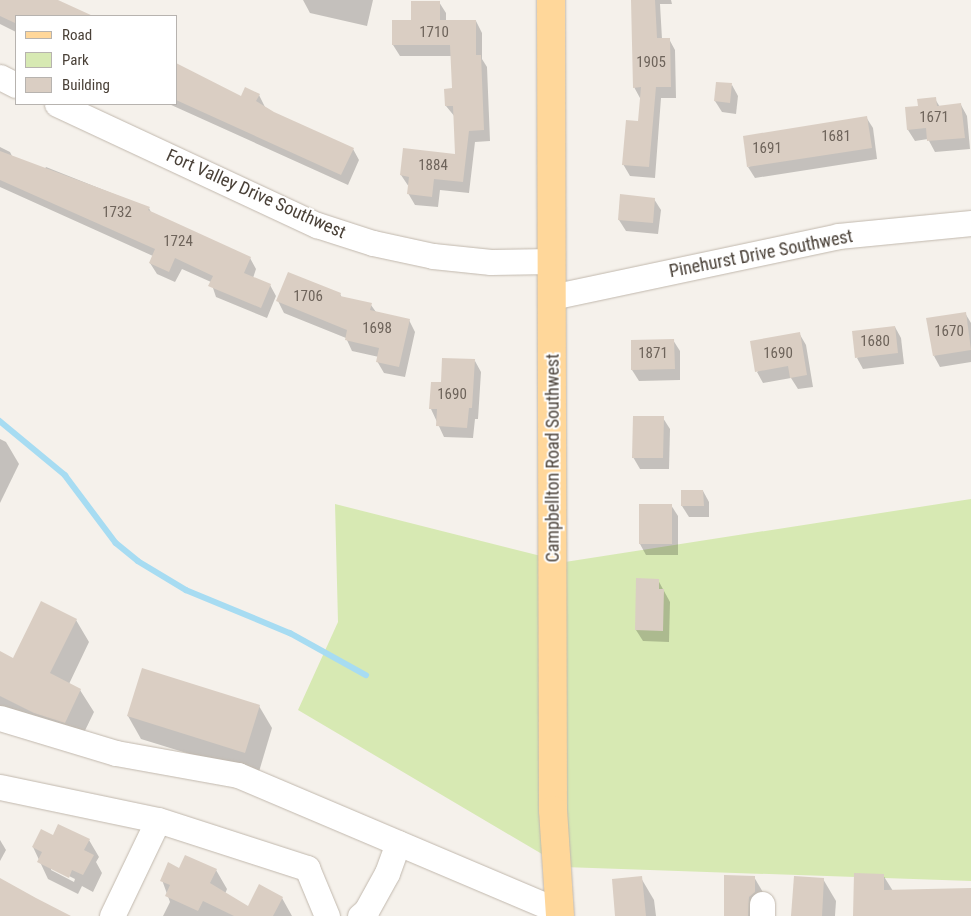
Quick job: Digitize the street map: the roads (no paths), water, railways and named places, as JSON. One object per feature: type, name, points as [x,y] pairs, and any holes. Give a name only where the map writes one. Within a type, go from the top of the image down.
[{"type":"main road","name":"Campbellton Road Southwest","points":[[551,0],[553,801],[560,913]]},
{"type":"street","points":[[0,77],[15,84]]},
{"type":"street","name":"Fort Valley Drive Southwest","points":[[59,105],[317,225],[373,243],[432,256],[491,262],[552,261]]},
{"type":"street","name":"Pinehurst Drive Southwest","points":[[552,297],[838,236],[971,223]]},
{"type":"street","points":[[0,718],[116,753],[238,775],[560,913]]},
{"type":"street","points":[[0,787],[158,820],[307,868],[327,916]]},
{"type":"street","points":[[112,916],[158,820]]},
{"type":"street","points":[[360,916],[366,911],[387,873],[398,843]]},
{"type":"waterway","points":[[0,421],[65,475],[116,543],[138,561],[186,590],[290,633],[366,675]]}]
